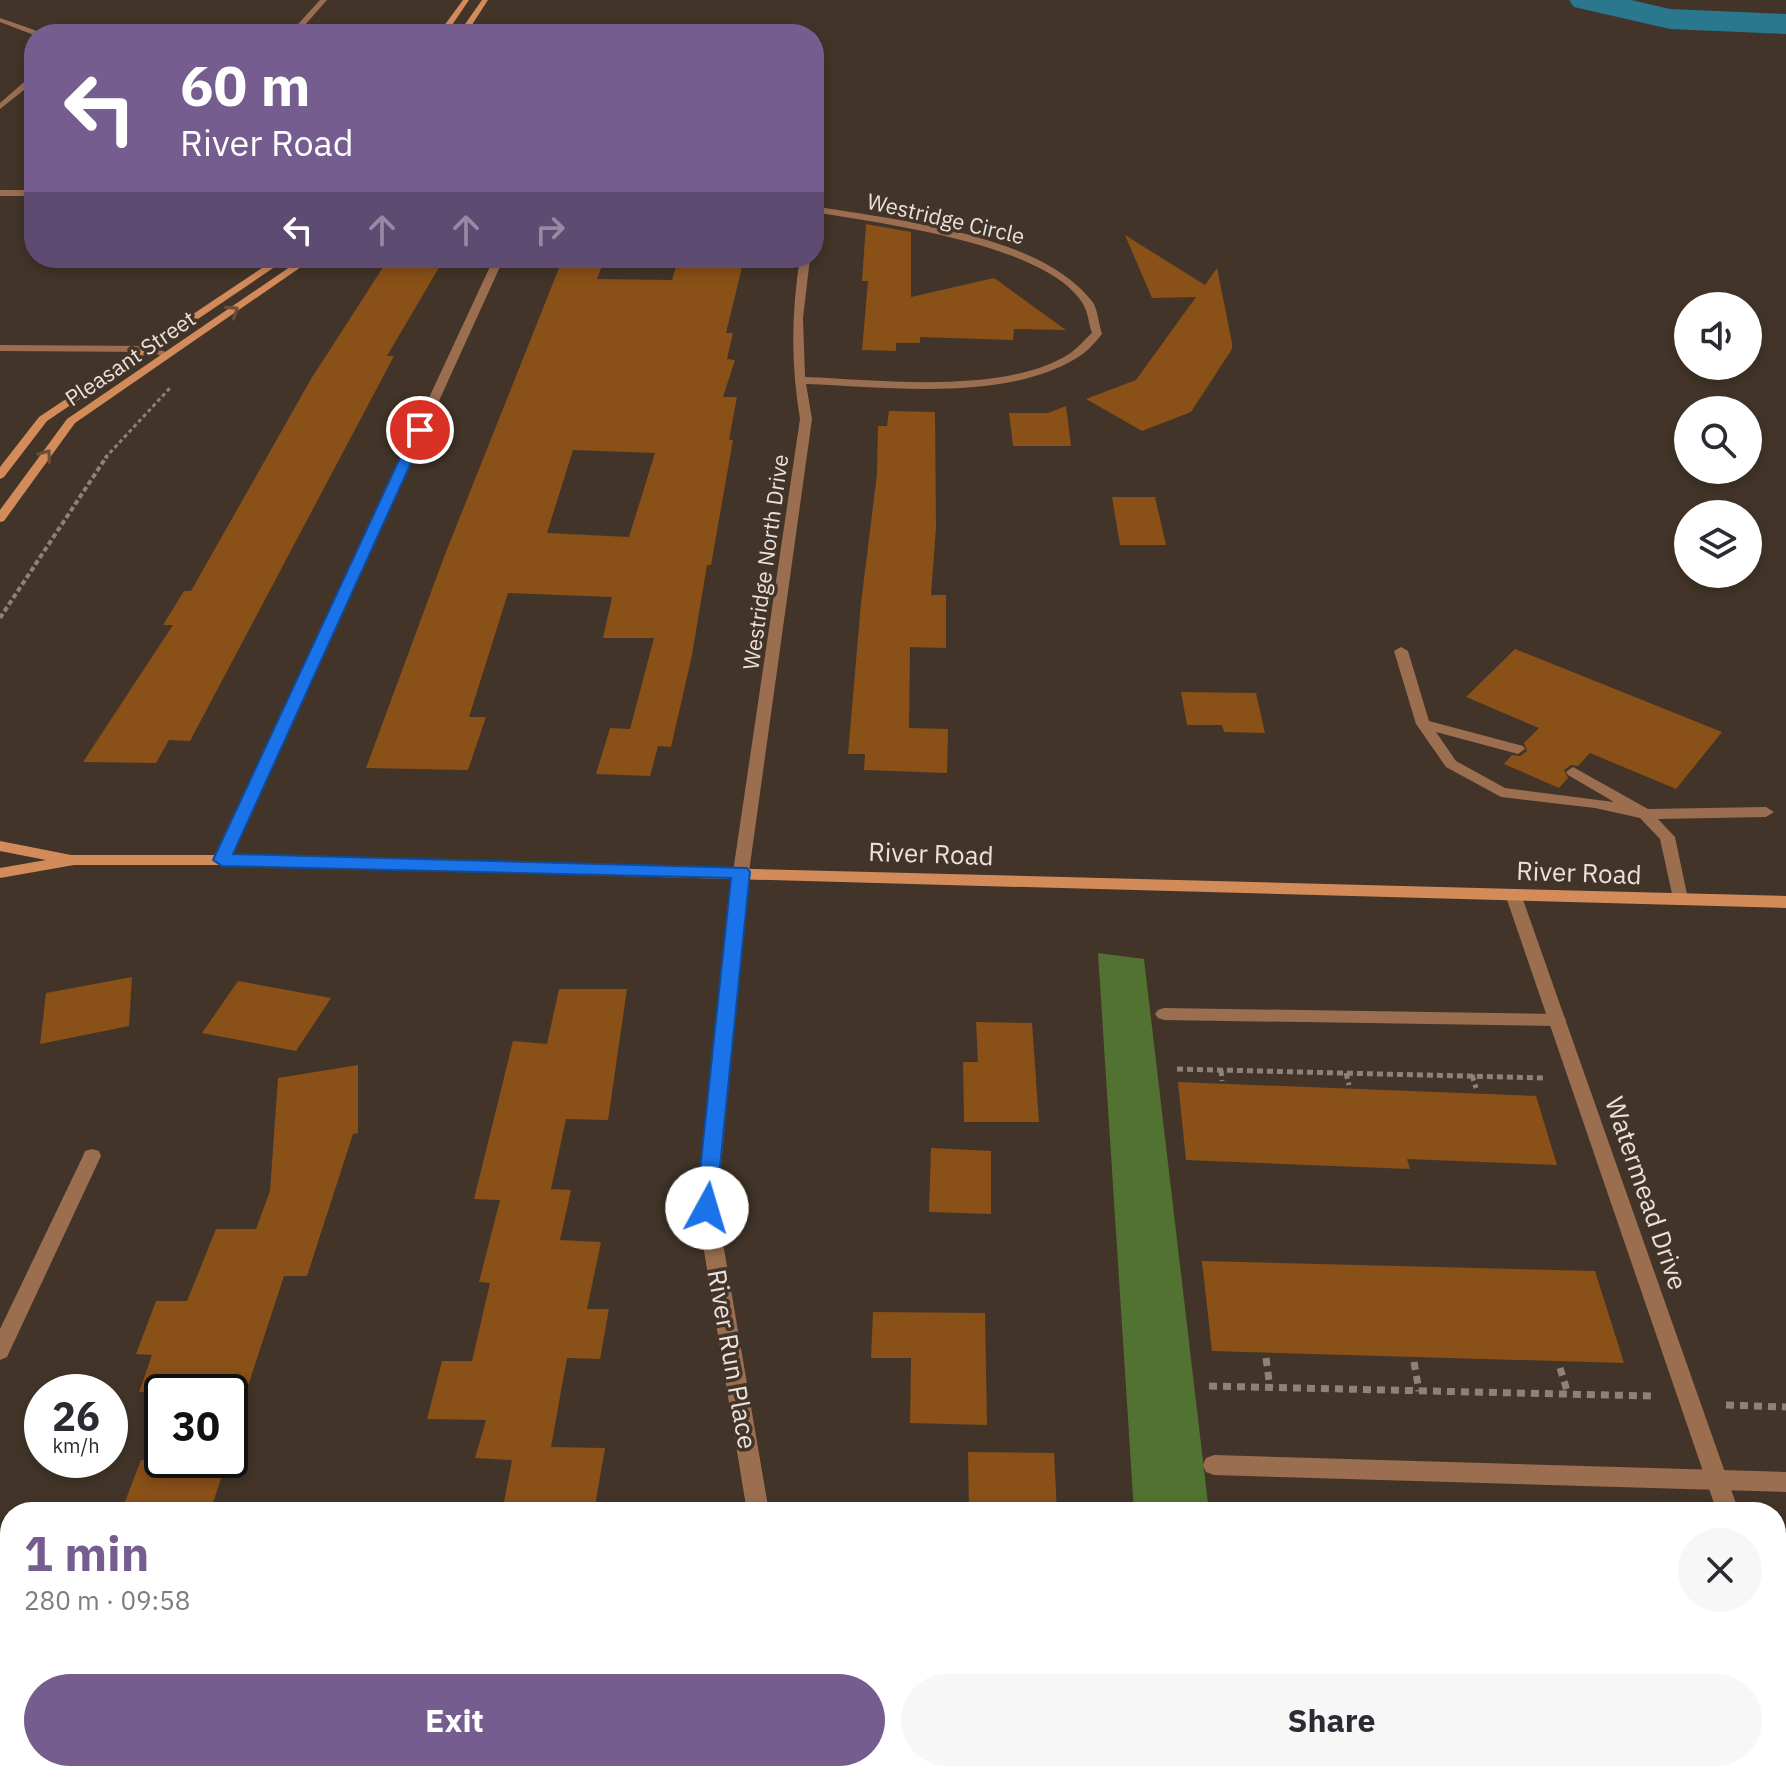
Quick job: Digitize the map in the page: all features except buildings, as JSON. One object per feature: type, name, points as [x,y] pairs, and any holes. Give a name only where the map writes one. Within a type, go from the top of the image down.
[{"type":"main road","points":[[449,24],[466,0]]},
{"type":"main road","points":[[469,24],[485,0]]},
{"type":"main road","name":"Pleasant Street","points":[[0,475],[43,419],[268,268]]},
{"type":"main road","name":"Pleasant Street","points":[[0,518],[71,421],[294,268]]},
{"type":"main road","name":"River Road","points":[[0,846],[74,860]]},
{"type":"main road","name":"River Road","points":[[0,873],[74,860],[222,860],[1786,902]]},
{"type":"street","points":[[302,24],[324,0]]},
{"type":"street","points":[[0,20],[24,29]]},
{"type":"street","points":[[0,107],[24,87]]},
{"type":"street","points":[[0,98],[23,98]]},
{"type":"street","points":[[0,193],[24,193]]},
{"type":"street","name":"Westridge Circle","points":[[798,380],[1006,380],[1042,373],[1066,363],[1086,350],[1097,334],[1094,307],[1084,295],[1066,279],[1018,252],[824,211]]},
{"type":"street","points":[[222,860],[494,268]]},
{"type":"street","name":"Westridge North Drive","points":[[741,872],[806,419],[798,380],[798,298],[803,268]]},
{"type":"street","points":[[0,348],[151,349],[168,355]]},
{"type":"street","points":[[1401,651],[1423,724],[1451,764],[1501,792],[1595,803],[1645,814],[1766,812]]},
{"type":"street","points":[[1423,724],[1518,749]]},
{"type":"street","points":[[1573,772],[1645,814],[1667,837],[1680,899]]},
{"type":"street","name":"River Run Place","points":[[741,872],[707,1208],[756,1502]]},
{"type":"street","name":"Watermead Drive","points":[[1513,894],[1725,1502]]},
{"type":"street","points":[[1164,1014],[1557,1020]]},
{"type":"street","points":[[0,1351],[92,1156]]},
{"type":"street","points":[[1214,1465],[1786,1482]]},
{"type":"path","points":[[0,618],[68,511],[144,409],[181,379]]},
{"type":"path","points":[[1177,1069],[1545,1076]]},
{"type":"path","points":[[1221,1070],[1222,1081]]},
{"type":"path","points":[[1346,1073],[1349,1085]]},
{"type":"path","points":[[1472,1075],[1476,1088]]},
{"type":"path","points":[[1266,1358],[1270,1388]]},
{"type":"path","points":[[1414,1362],[1419,1391]]},
{"type":"path","points":[[1560,1368],[1568,1394]]},
{"type":"path","points":[[1209,1386],[1651,1396]]},
{"type":"path","points":[[1726,1405],[1786,1407]]},
{"type":"green space","points":[[1098,953],[1144,959],[1208,1502],[1133,1502]]},
{"type":"waterway","points":[[1586,0],[1670,19],[1786,24]]},
{"type":"route","points":[[420,430],[222,860],[741,872],[707,1208]]}]
